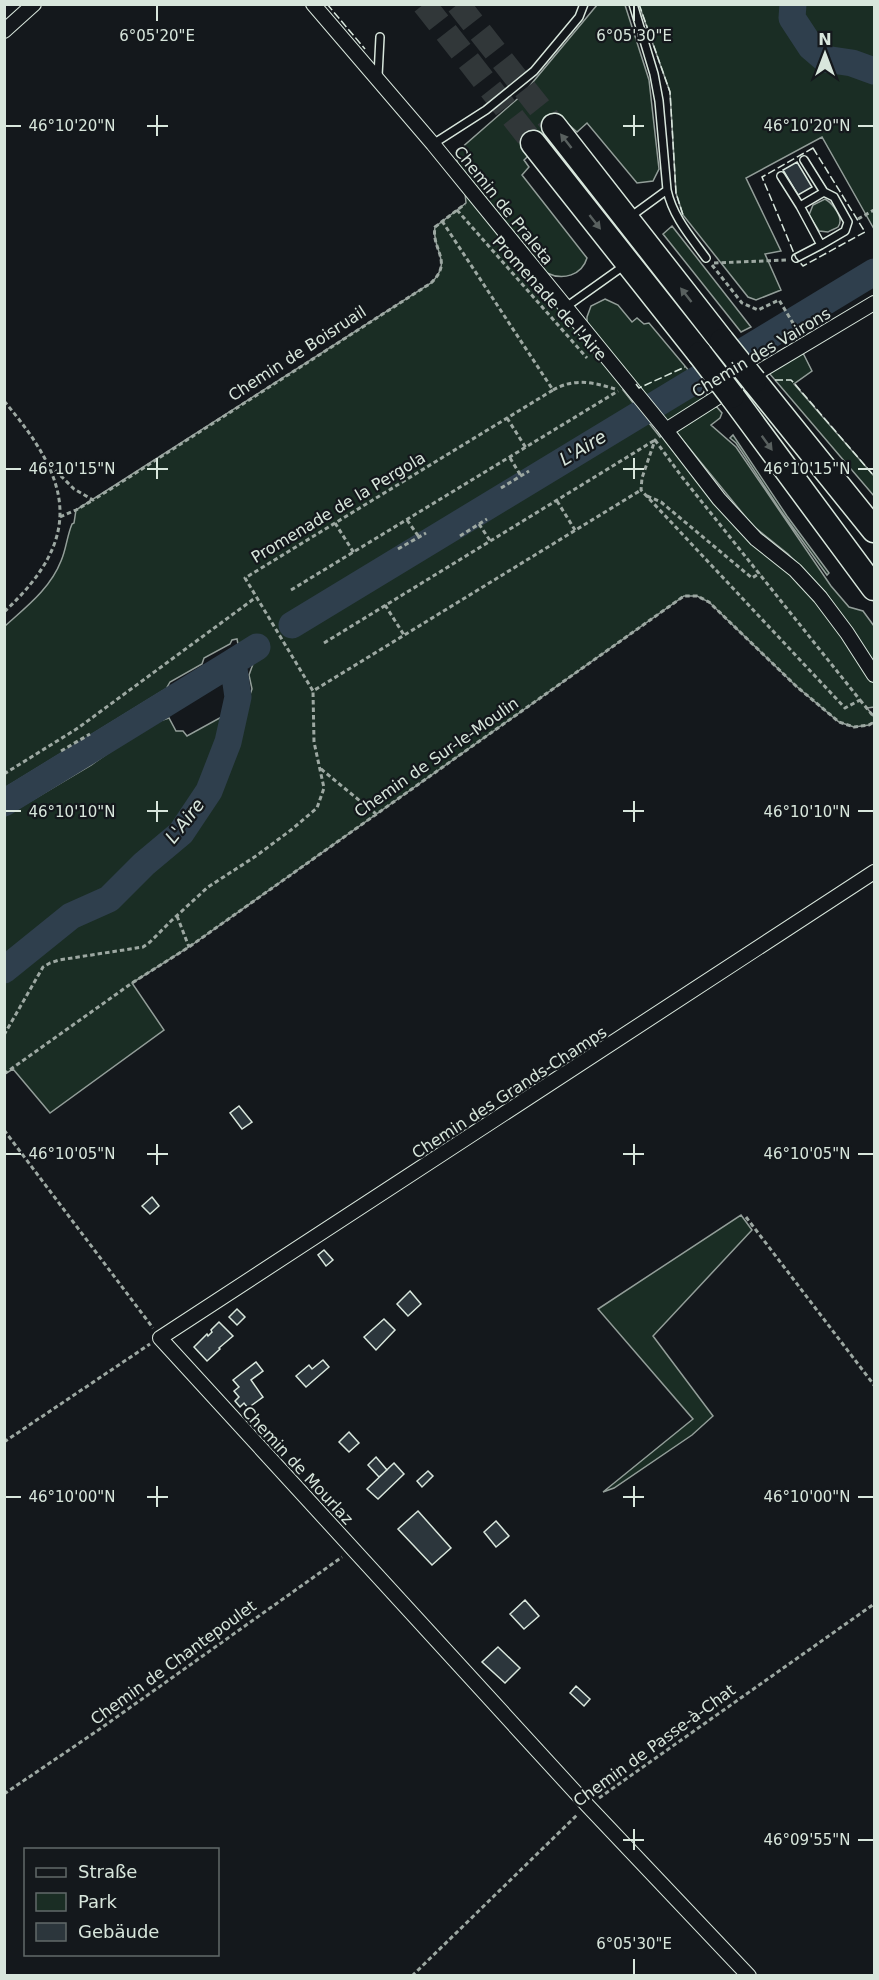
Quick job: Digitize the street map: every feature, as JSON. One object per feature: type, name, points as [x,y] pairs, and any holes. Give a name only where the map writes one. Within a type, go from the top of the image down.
[{"type":"highway","points":[[554,126],[722,341],[874,530]]},
{"type":"highway","points":[[533,143],[700,354],[874,588]]},
{"type":"street","points":[[4,31],[34,4]]},
{"type":"street","name":"Chemin de Praleta","points":[[313,4],[433,144],[566,307],[630,391],[664,427],[737,520],[756,539],[795,570],[820,597],[874,675]]},
{"type":"street","name":"Chemin des Vairons","points":[[664,427],[874,303]]},
{"type":"street","name":"Chemin des Grands-Champs","points":[[160,1338],[874,872]]},
{"type":"street","name":"Chemin de Mourlaz","points":[[160,1338],[588,1806],[749,1976]]},
{"type":"lane","points":[[433,144],[486,110],[534,71],[579,17],[584,4]]},
{"type":"lane","points":[[633,4],[654,74],[659,100],[670,205],[678,221],[706,258]]},
{"type":"lane","points":[[378,79],[380,37]]},
{"type":"lane","points":[[796,258],[845,231],[847,227],[846,217],[834,197],[824,192],[804,160]]},
{"type":"lane","points":[[781,176],[821,245]]},
{"type":"lane","points":[[627,219],[667,190]]},
{"type":"lane","points":[[800,206],[824,192]]},
{"type":"lane","points":[[566,307],[628,263]]},
{"type":"path","points":[[466,202],[442,221],[553,390]]},
{"type":"path","name":"Promenade de l'Aire","points":[[457,210],[589,360]]},
{"type":"path","points":[[847,227],[874,210]]},
{"type":"path","name":"Chemin de Boisruail","points":[[60,517],[93,500],[431,283],[442,268],[434,230],[436,225],[442,221]]},
{"type":"path","points":[[796,258],[727,264],[709,263],[742,303],[758,310],[779,300],[802,337]]},
{"type":"path","name":"Promenade de l'Aire","points":[[605,377],[630,391]]},
{"type":"path","name":"Promenade de la Pergola","points":[[255,597],[244,578],[553,390],[579,381],[630,391]]},
{"type":"path","points":[[291,590],[526,448],[630,391]]},
{"type":"path","points":[[4,401],[50,465],[74,489],[93,500]]},
{"type":"path","points":[[507,418],[526,448]]},
{"type":"path","points":[[655,440],[642,478],[641,490],[845,708],[860,700]]},
{"type":"path","points":[[324,644],[655,440]]},
{"type":"path","points":[[655,440],[874,717]]},
{"type":"path","points":[[510,458],[521,476]]},
{"type":"path","points":[[4,612],[27,590],[42,570],[57,538],[60,517],[57,491],[50,465]]},
{"type":"path","points":[[501,488],[529,471]]},
{"type":"path","points":[[313,691],[641,490]]},
{"type":"path","points":[[646,496],[662,502],[752,578],[760,573]]},
{"type":"path","points":[[557,501],[575,530]]},
{"type":"path","points":[[460,536],[487,519]]},
{"type":"path","points":[[407,520],[418,537]]},
{"type":"path","points":[[335,523],[354,553]]},
{"type":"path","points":[[479,524],[491,543]]},
{"type":"path","points":[[398,549],[426,533]]},
{"type":"path","name":"Chemin de Sur-le-Moulin","points":[[4,1074],[189,947],[678,600],[689,595],[709,602],[789,680],[839,722],[854,727],[874,722]]},
{"type":"path","points":[[4,774],[63,738],[255,597],[313,691],[314,742],[324,788],[317,808],[291,831],[208,887],[143,947],[59,960],[43,968],[4,1035]]},
{"type":"path","points":[[385,605],[404,635]]},
{"type":"path","points":[[61,751],[90,734]]},
{"type":"path","points":[[63,738],[69,747]]},
{"type":"path","points":[[319,768],[376,814]]},
{"type":"path","points":[[177,916],[189,947]]},
{"type":"path","points":[[4,1130],[160,1338],[4,1442]]},
{"type":"path","points":[[746,1217],[874,1385]]},
{"type":"path","name":"Chemin de Chantepoulet","points":[[4,1794],[97,1731],[353,1548]]},
{"type":"path","name":"Chemin de Passe-à-Chat","points":[[412,1976],[588,1806],[874,1604]]},
{"type":"green space","points":[[597,5],[625,5],[649,80],[659,169],[653,181],[637,183],[587,123],[577,132],[562,122],[548,138],[552,145],[544,141],[524,160],[529,167],[522,175],[587,258],[581,269],[571,275],[559,276],[547,273],[461,171],[457,156],[459,150],[523,94]]},
{"type":"green space","points":[[639,5],[874,5],[874,229],[822,137],[746,178],[781,251],[765,254],[781,290],[756,300],[748,297],[683,215],[676,193],[670,92]]},
{"type":"green space","points":[[465,193],[632,388],[623,390],[660,437],[666,430],[719,499],[795,570],[874,675],[874,707],[867,708],[874,717],[874,722],[854,727],[839,722],[796,686],[709,602],[697,596],[684,596],[189,947],[132,983],[164,1030],[50,1113],[13,1069],[5,1074],[5,816],[91,765],[150,724],[169,718],[176,731],[183,731],[187,736],[247,703],[252,689],[249,675],[259,647],[238,644],[237,639],[232,640],[230,644],[204,658],[202,664],[170,682],[166,689],[5,788],[5,626],[37,597],[51,580],[63,557],[76,510],[431,283],[441,268],[435,227],[466,203]]},
{"type":"green space","points":[[825,199],[834,207],[840,219],[838,227],[828,232],[819,231],[809,215],[813,205]]},
{"type":"green space","points":[[672,226],[751,327],[741,332],[663,234]]},
{"type":"green space","points":[[605,299],[618,305],[632,322],[637,318],[644,324],[649,323],[690,372],[647,398],[587,325],[591,306]]},
{"type":"green space","points":[[803,353],[812,371],[794,384],[874,476],[874,496],[769,373]]},
{"type":"green space","points":[[702,387],[709,397],[669,422],[666,422],[659,413]]},
{"type":"green space","points":[[716,406],[722,413],[720,418],[711,425],[736,447],[831,586],[849,607],[863,611],[874,626],[874,664],[826,593],[788,554],[753,526],[676,432]]},
{"type":"green space","points":[[733,435],[787,516],[829,573],[827,575],[736,443],[730,438]]},
{"type":"green space","points":[[741,1215],[752,1230],[653,1336],[713,1416],[692,1435],[614,1488],[603,1492],[693,1419],[598,1309]]},
{"type":"building","points":[[797,162],[812,187],[798,195],[783,170]]},
{"type":"building","points":[[239,1106],[252,1122],[242,1129],[230,1113]]},
{"type":"building","points":[[152,1197],[159,1206],[150,1214],[142,1206]]},
{"type":"building","points":[[324,1250],[333,1260],[326,1266],[318,1255]]},
{"type":"building","points":[[410,1291],[421,1304],[408,1316],[397,1304]]},
{"type":"building","points":[[237,1309],[245,1317],[237,1325],[229,1317]]},
{"type":"building","points":[[384,1319],[395,1330],[376,1350],[364,1337]]},
{"type":"building","points":[[219,1322],[233,1336],[207,1361],[194,1347],[212,1332],[211,1330]]},
{"type":"building","points":[[323,1360],[329,1367],[306,1387],[296,1376],[309,1365],[312,1369]]},
{"type":"building","points":[[256,1362],[263,1371],[251,1380],[263,1397],[248,1408],[244,1403],[240,1407],[235,1401],[239,1397],[234,1391],[239,1387],[233,1380]]},
{"type":"building","points":[[349,1432],[359,1443],[349,1452],[339,1442]]},
{"type":"building","points":[[376,1457],[387,1470],[379,1477],[368,1465]]},
{"type":"building","points":[[394,1463],[404,1474],[378,1499],[367,1489]]},
{"type":"building","points":[[428,1471],[433,1476],[422,1487],[417,1481]]},
{"type":"building","points":[[418,1511],[451,1548],[432,1565],[398,1529]]},
{"type":"building","points":[[496,1521],[509,1536],[496,1547],[484,1532]]},
{"type":"building","points":[[525,1600],[539,1616],[524,1629],[510,1614]]},
{"type":"building","points":[[498,1647],[520,1668],[505,1683],[482,1662]]},
{"type":"building","points":[[576,1686],[590,1699],[584,1706],[570,1693]]},
{"type":"waterway","name":"L'Aire","points":[[793,4],[792,18],[811,47],[825,59],[852,63],[874,71]]},
{"type":"waterway","name":"L'Aire","points":[[292,625],[874,272]]},
{"type":"waterway","name":"L'Aire","points":[[4,970],[71,916],[109,899],[144,864],[181,833],[209,791],[228,742],[238,697],[233,662],[257,647]]},
{"type":"waterway","points":[[4,803],[233,662]]},
{"type":"tunnel","points":[[424,4],[533,143]]},
{"type":"tunnel","points":[[458,4],[554,126]]},
{"type":"fence","points":[[327,4],[365,49]]},
{"type":"fence","points":[[639,4],[670,92],[676,193],[683,215]]},
{"type":"fence","points":[[813,148],[865,232],[803,266],[796,258],[762,177],[813,148]]},
{"type":"fence","points":[[636,384],[639,388],[685,367]]},
{"type":"fence","points":[[775,380],[791,380],[874,476]]}]
